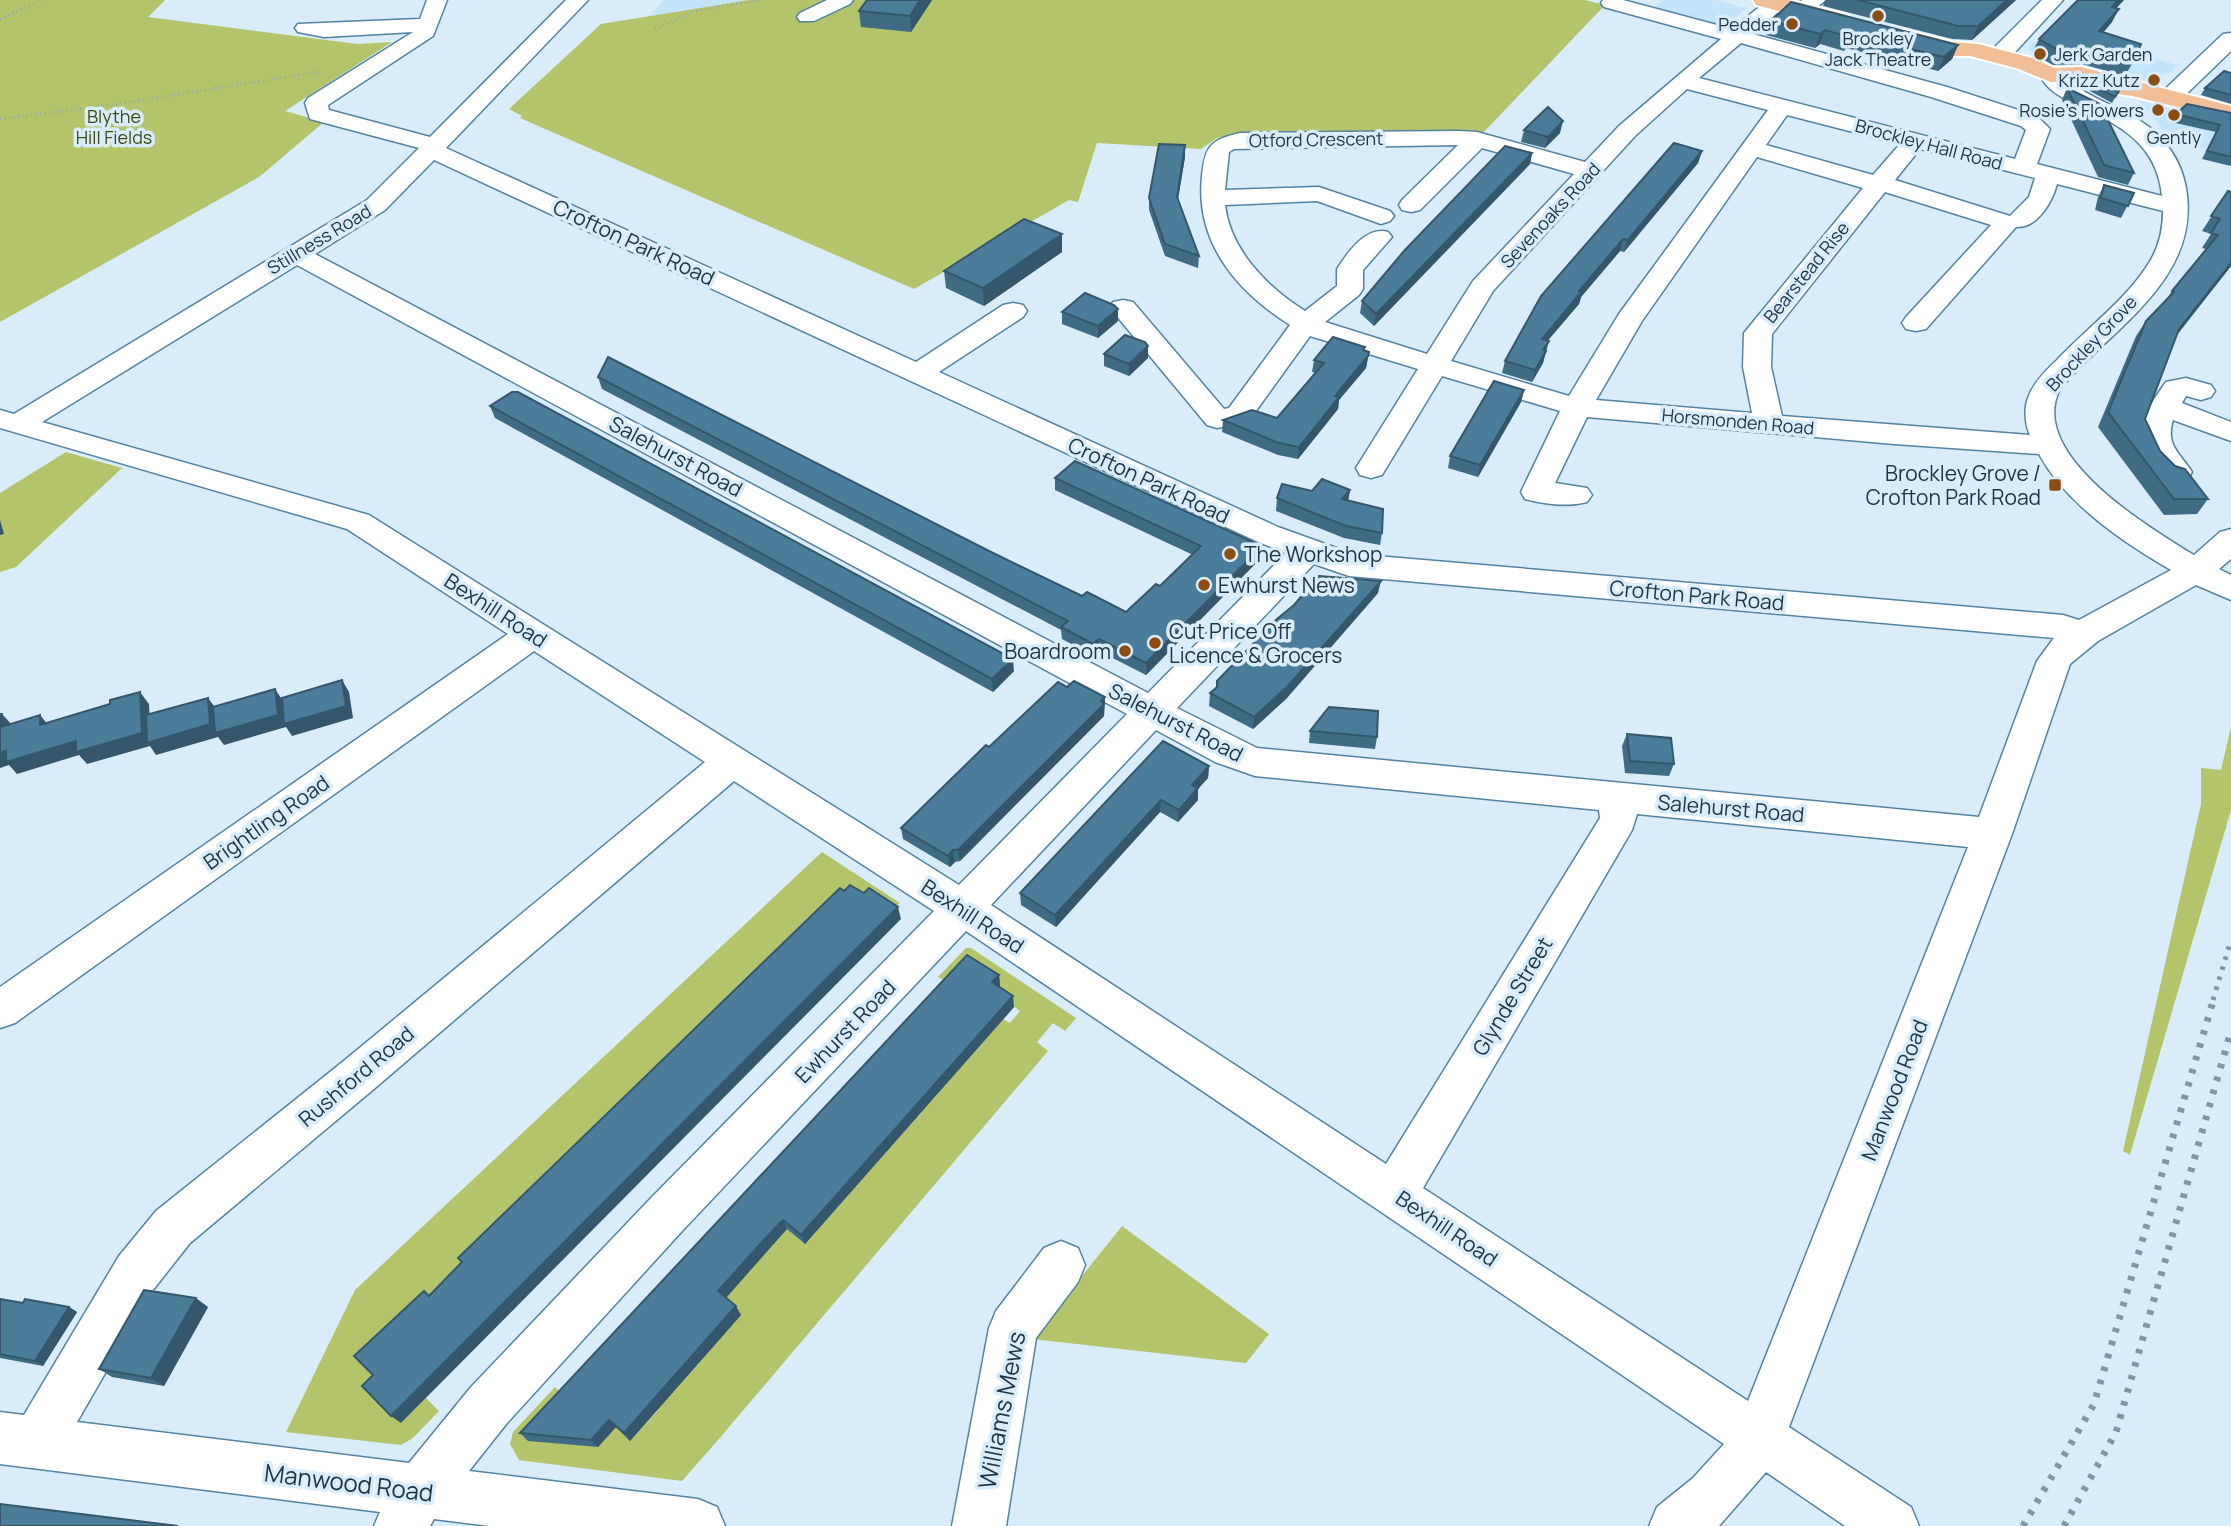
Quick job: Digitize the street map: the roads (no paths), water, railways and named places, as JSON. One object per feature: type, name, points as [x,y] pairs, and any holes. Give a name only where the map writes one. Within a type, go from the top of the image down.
[{"type":"main road","points":[[1771,2],[1809,5],[1855,24]]},
{"type":"main road","points":[[1881,32],[1999,56],[2051,75]]},
{"type":"main road","points":[[1952,48],[1964,56],[2016,70],[2132,89],[2231,113]]},
{"type":"street","points":[[305,28],[324,31],[429,25],[437,0]]},
{"type":"street","name":"Stillness Road","points":[[9,422],[376,205],[578,0]]},
{"type":"street","points":[[807,17],[843,0]]},
{"type":"street","points":[[1999,56],[2053,0]]},
{"type":"street","name":"Sevenoaks Road","points":[[1371,468],[1482,287],[1628,131],[1683,80],[1737,37],[1771,2]]},
{"type":"street","points":[[1611,3],[1939,92],[2029,121],[2038,129],[2023,169]]},
{"type":"street","name":"Crofton Park Road","points":[[429,25],[416,40],[316,103],[318,114],[433,148],[1307,551],[1349,565],[2063,627],[2081,635]]},
{"type":"street","points":[[2169,98],[2231,40]]},
{"type":"street","points":[[1816,98],[1838,65]]},
{"type":"street","name":"Brockley Grove","points":[[2051,75],[2061,87],[2130,124],[2160,151],[2172,174],[2175,207],[2173,236],[2169,249],[2137,294],[2055,377],[2041,400],[2039,423],[2047,445],[2067,476],[2102,507],[2194,569],[2231,589]]},
{"type":"street","name":"Brockley Hall Road","points":[[1683,80],[1782,106],[1816,98],[1914,141],[2175,207]]},
{"type":"street","points":[[1576,495],[1536,492],[1577,407],[1629,320],[1782,106]]},
{"type":"street","points":[[1410,205],[1477,139]]},
{"type":"street","name":"Otford Crescent","points":[[1435,363],[1324,332],[1305,324],[1251,280],[1228,249],[1213,212],[1217,152],[1223,144],[1240,140],[1477,139],[1591,171]]},
{"type":"street","name":"Bearstead Rise","points":[[1769,423],[1757,367],[1758,333],[1877,183],[1914,141]]},
{"type":"street","points":[[1752,148],[1999,219],[2006,225],[1916,323]]},
{"type":"street","points":[[2020,220],[2040,200],[2049,176]]},
{"type":"street","points":[[1123,308],[1217,419],[1238,416],[1305,324],[1349,289],[1350,269],[1380,226],[1319,194],[1212,198]]},
{"type":"street","name":"Salehurst Road","points":[[296,254],[1228,752],[1255,762],[1993,834]]},
{"type":"street","points":[[918,373],[1013,311]]},
{"type":"street","name":"Horsmonden Road","points":[[1435,363],[1577,407],[1894,435],[2047,445]]},
{"type":"street","points":[[2177,472],[2155,441],[2166,407],[2180,386],[2201,391]]},
{"type":"street","points":[[2166,407],[2231,432]]},
{"type":"street","name":"Bexhill Road","points":[[9,422],[358,522],[963,909],[1892,1526]]},
{"type":"street","points":[[2081,635],[2194,569],[2221,551],[2231,540]]},
{"type":"street","name":"Ewhurst Road","points":[[410,1508],[508,1385],[667,1214],[1307,551]]},
{"type":"street","name":"Brightling Road","points":[[0,1010],[533,634]]},
{"type":"street","name":"Manwood Road","points":[[1676,1526],[1698,1511],[1723,1488],[1759,1438],[1993,834],[2054,661],[2062,648],[2081,635]]},
{"type":"street","name":"Rushford Road","points":[[19,1440],[136,1273],[173,1227],[360,1074],[733,760]]},
{"type":"street","name":"Glynde Street","points":[[1394,1193],[1619,819],[1617,797]]},
{"type":"street","name":"Williams Mews","points":[[979,1526],[1013,1328],[1061,1265]]},
{"type":"street","name":"Manwood Road","points":[[19,1440],[410,1508],[698,1526]]},
{"type":"railway","points":[[2213,1000],[2231,940]]},
{"type":"railway","points":[[2023,1526],[2094,1404],[2214,998]]},
{"type":"railway","points":[[2064,1526],[2116,1432],[2231,1031]]},
{"type":"place","name":"Brockley Jack Theatre","points":[[1878,16]]},
{"type":"place","name":"Pedder","points":[[1792,24]]},
{"type":"place","name":"Jerk Garden","points":[[2040,54]]},
{"type":"place","name":"Krizz Kutz","points":[[2154,80]]},
{"type":"place","name":"Rosie's Flowers","points":[[2158,110]]},
{"type":"place","name":"Gently","points":[[2174,115]]},
{"type":"place","name":"Brockley Grove / Crofton Park Road","points":[[2055,485]]},
{"type":"place","name":"The Workshop","points":[[1230,554]]},
{"type":"place","name":"Ewhurst News","points":[[1204,585]]},
{"type":"place","name":"Cut Price Off Licence & Grocers","points":[[1155,643]]},
{"type":"place","name":"Boardroom","points":[[1125,651]]},
{"type":"park label","name":"Blythe Hill Fields","points":[[114,126]]}]
